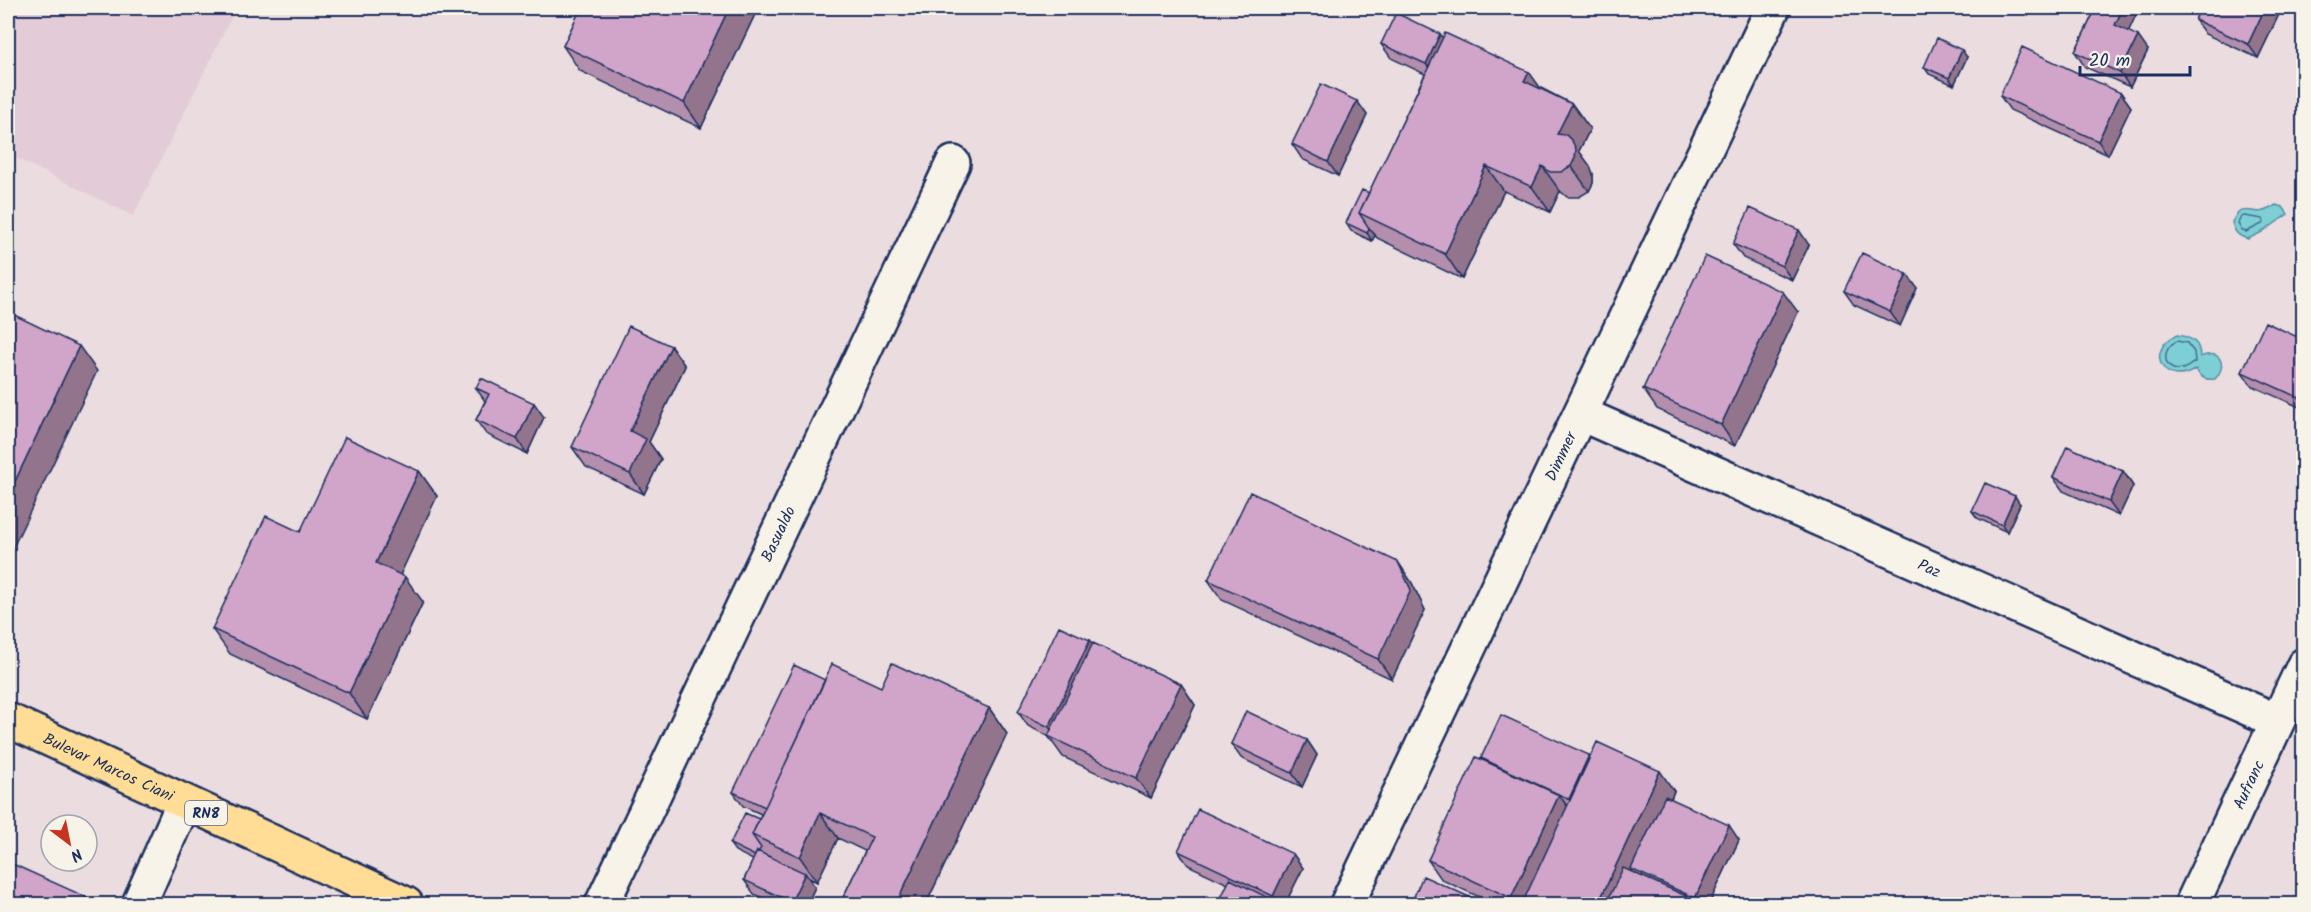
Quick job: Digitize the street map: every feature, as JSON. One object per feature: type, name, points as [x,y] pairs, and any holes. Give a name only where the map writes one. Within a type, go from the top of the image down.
[{"type":"highway","name":"Bulevar Marcos Ciani","points":[[8,720],[406,904]]},
{"type":"street","name":"Dimmer","points":[[1347,904],[1773,8]]},
{"type":"street","name":"Basualdo","points":[[602,904],[953,163]]},
{"type":"street","name":"Paz","points":[[1581,414],[2277,721]]},
{"type":"street","name":"Aufranc","points":[[2192,904],[2304,665]]},
{"type":"street","points":[[139,904],[184,802]]},
{"type":"shaded area","points":[[8,8],[236,8],[133,216],[8,154]]},
{"type":"water","points":[[2276,205],[2283,207],[2288,214],[2264,231],[2248,239],[2235,231],[2232,222],[2238,212],[2248,210],[2259,212]]},
{"type":"water","points":[[2177,335],[2194,341],[2200,357],[2212,355],[2220,359],[2221,368],[2215,379],[2203,378],[2196,369],[2175,375],[2162,366],[2161,350]]},
{"type":"building","points":[[581,8],[729,8],[684,103],[563,46]]},
{"type":"building","points":[[2096,8],[2123,8],[2115,25],[2138,36],[2120,73],[2075,52]]},
{"type":"building","points":[[2200,8],[2265,8],[2248,44],[2195,20]]},
{"type":"building","points":[[1396,13],[1440,34],[1426,64],[1381,44]]},
{"type":"building","points":[[1445,33],[1529,72],[1524,81],[1572,104],[1557,134],[1566,135],[1576,149],[1571,166],[1561,172],[1550,172],[1542,166],[1532,187],[1486,166],[1445,254],[1359,213]]},
{"type":"building","points":[[1937,38],[1962,50],[1949,78],[1924,67]]},
{"type":"building","points":[[2022,47],[2121,93],[2098,141],[2000,96]]},
{"type":"building","points":[[1321,84],[1357,101],[1328,162],[1292,144]]},
{"type":"building","points":[[1362,190],[1369,193],[1359,213],[1369,228],[1367,233],[1346,223]]},
{"type":"building","points":[[1750,208],[1799,230],[1782,266],[1733,244]]},
{"type":"building","points":[[2304,245],[2304,261],[2297,258]]},
{"type":"building","points":[[1862,253],[1907,274],[1890,312],[1844,291]]},
{"type":"building","points":[[1705,256],[1783,292],[1721,425],[1643,389]]},
{"type":"building","points":[[8,312],[79,346],[8,496]]},
{"type":"building","points":[[2265,322],[2304,340],[2304,400],[2242,372]]},
{"type":"building","points":[[629,326],[671,346],[630,431],[646,439],[630,474],[572,447]]},
{"type":"building","points":[[481,378],[534,403],[517,439],[476,420],[489,394],[476,388]]},
{"type":"building","points":[[345,437],[419,471],[376,563],[405,577],[349,693],[212,629],[266,516],[300,532]]},
{"type":"building","points":[[2067,446],[2123,471],[2109,502],[2053,477]]},
{"type":"building","points":[[1985,483],[2015,496],[2002,525],[1972,511]]},
{"type":"building","points":[[1250,492],[1398,562],[1411,590],[1378,659],[1208,580]]},
{"type":"building","points":[[1059,626],[1090,640],[1049,727],[1018,712]]},
{"type":"building","points":[[1093,643],[1181,684],[1136,778],[1048,736]]},
{"type":"building","points":[[892,663],[989,708],[896,904],[840,904],[872,837],[820,813],[800,857],[752,835],[832,664],[881,687]]},
{"type":"building","points":[[794,665],[825,680],[765,807],[733,792]]},
{"type":"building","points":[[1246,711],[1307,740],[1292,773],[1231,744]]},
{"type":"building","points":[[1501,715],[1589,755],[1569,799],[1481,758]]},
{"type":"building","points":[[1597,742],[1660,771],[1598,904],[1522,904]]},
{"type":"building","points":[[1476,757],[1559,795],[1511,898],[1428,860]]},
{"type":"building","points":[[1665,796],[1729,825],[1695,898],[1631,869]]},
{"type":"building","points":[[1198,809],[1293,854],[1273,896],[1178,851]]},
{"type":"building","points":[[745,813],[759,819],[752,835],[761,848],[755,856],[730,844]]},
{"type":"building","points":[[757,851],[805,873],[791,902],[744,880]]},
{"type":"building","points":[[8,862],[86,897],[82,904],[8,904]]},
{"type":"building","points":[[1623,868],[1704,904],[1606,904]]},
{"type":"building","points":[[1423,876],[1485,904],[1421,904],[1412,901]]},
{"type":"building","points":[[1230,879],[1273,900],[1271,904],[1218,904]]}]
